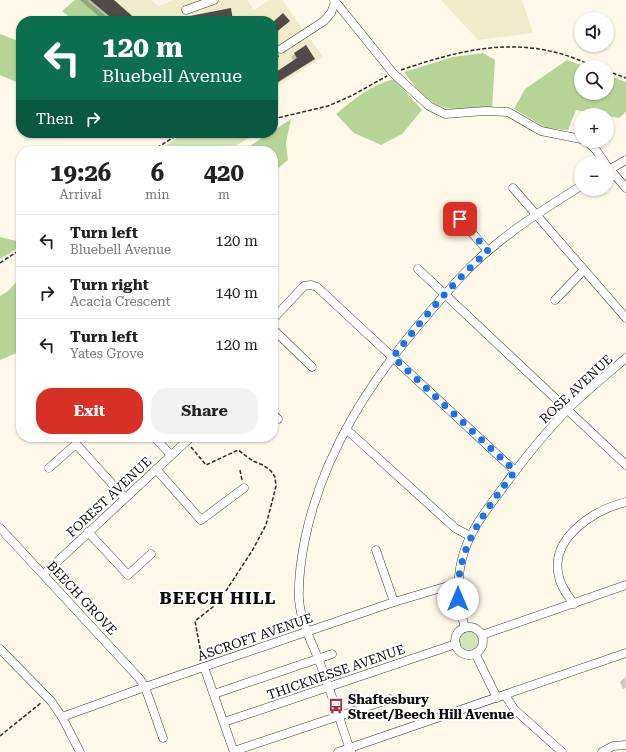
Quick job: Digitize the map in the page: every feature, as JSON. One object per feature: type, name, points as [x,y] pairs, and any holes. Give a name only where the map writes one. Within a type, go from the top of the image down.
[{"type":"street","points":[[186,10],[214,0]]},
{"type":"street","points":[[281,49],[324,22],[332,13],[335,1]]},
{"type":"street","points":[[335,1],[394,73],[429,106],[445,114],[485,111],[508,112],[541,131],[574,138]]},
{"type":"street","points":[[614,164],[626,160]]},
{"type":"street","points":[[614,175],[626,188]]},
{"type":"street","points":[[513,188],[626,318]]},
{"type":"street","points":[[350,750],[318,658],[301,615],[298,586],[304,546],[322,481],[346,429],[378,377],[445,294],[465,272],[488,251],[536,214],[574,190]]},
{"type":"street","points":[[450,208],[488,251]]},
{"type":"street","points":[[418,269],[626,465]]},
{"type":"street","points":[[555,300],[584,270]]},
{"type":"street","points":[[278,314],[304,286],[311,284],[317,287],[515,471]]},
{"type":"street","points":[[278,334],[312,367]]},
{"type":"street","name":"ROSE AVENUE","points":[[465,628],[458,599],[458,583],[462,558],[470,536],[515,471],[568,410],[626,358]]},
{"type":"street","points":[[346,429],[455,528],[470,536]]},
{"type":"street","points":[[159,442],[171,455]]},
{"type":"street","name":"FOREST AVENUE","points":[[44,574],[185,442]]},
{"type":"street","points":[[49,468],[76,444],[125,498]]},
{"type":"street","points":[[156,469],[201,520],[244,488]]},
{"type":"street","points":[[574,604],[559,578],[558,563],[563,546],[576,528],[586,520],[609,507],[626,502]]},
{"type":"street","name":"BEECH GROVE","points":[[0,528],[139,678],[145,687],[162,738]]},
{"type":"street","points":[[88,532],[128,575],[151,554]]},
{"type":"street","points":[[376,550],[394,602]]},
{"type":"street","name":"ASCROFT AVENUE","points":[[62,717],[394,602],[458,583]]},
{"type":"street","points":[[482,635],[626,585]]},
{"type":"street","points":[[465,628],[473,628],[482,635],[482,645],[476,653],[465,654],[458,649],[456,644],[458,633],[465,628]]},
{"type":"street","name":"THICKNESSE AVENUE","points":[[224,722],[456,644]]},
{"type":"street","points":[[0,649],[47,697],[62,717],[80,752]]},
{"type":"street","points":[[476,653],[501,696],[562,752]]},
{"type":"street","points":[[338,752],[350,750],[626,653]]},
{"type":"street","points":[[214,694],[332,654]]},
{"type":"street","points":[[204,667],[234,752],[338,715],[390,699]]},
{"type":"street","points":[[602,752],[613,746],[626,745]]},
{"type":"path","points":[[278,118],[328,106],[351,96],[394,73],[460,51],[487,47],[523,47],[554,52],[577,60]]},
{"type":"path","points":[[614,74],[626,78]]},
{"type":"path","points":[[160,146],[172,138]]},
{"type":"path","points":[[0,263],[16,252]]},
{"type":"path","points":[[190,442],[206,465],[238,450],[253,461],[263,465],[271,471],[275,477],[276,486],[266,525],[252,552],[218,603],[195,620],[204,667]]},
{"type":"path","points":[[240,470],[244,488]]},
{"type":"path","points":[[0,736],[47,697]]},
{"type":"shaded area","points":[[88,0],[151,0],[158,6],[174,0],[247,0],[254,10],[269,0],[282,0],[323,57],[278,86],[278,16],[108,16]]},
{"type":"shaded area","points":[[441,0],[522,0],[533,33],[478,40]]},
{"type":"green space","points":[[75,0],[87,0],[106,16],[68,16],[62,11]]},
{"type":"green space","points":[[0,34],[16,40],[16,82],[0,75]]},
{"type":"green space","points":[[483,53],[495,60],[492,109],[463,110],[441,106],[432,102],[423,95],[404,72],[453,57]]},
{"type":"green space","points":[[567,60],[574,62],[574,100],[614,100],[614,78],[626,82],[626,112],[619,118],[614,117],[614,108],[574,108],[574,115],[568,130],[546,128],[514,109],[525,89]]},
{"type":"green space","points":[[394,79],[422,110],[402,134],[381,145],[354,133],[336,114],[370,89]]},
{"type":"green space","points":[[291,119],[286,143],[288,160],[278,168],[278,146],[250,146],[262,138],[278,138],[278,128]]},
{"type":"green space","points":[[177,138],[249,138],[235,146],[165,146]]},
{"type":"green space","points":[[0,237],[16,241],[16,249],[0,259]]},
{"type":"green space","points":[[16,282],[16,353],[0,360],[0,296],[8,291]]},
{"type":"green space","points":[[469,631],[476,634],[479,641],[476,648],[469,651],[462,648],[459,641],[462,634]]},
{"type":"building","points":[[90,0],[114,0],[132,16],[109,16]]},
{"type":"building","points":[[231,8],[232,16],[190,16]]},
{"type":"building","points":[[283,13],[290,21],[278,31],[278,18]]},
{"type":"building","points":[[306,45],[315,59],[278,82],[278,71],[297,58],[294,53]]},
{"type":"place","name":"Shaftesbury Street/Beech Hill Avenue","points":[[336,706]]},
{"type":"district","name":"BEECH HILL","points":[[218,598]]},
{"type":"route","points":[[458,599],[458,583],[462,558],[470,536],[515,471],[454,416],[393,357],[445,294],[465,272],[488,251],[460,219]]}]
